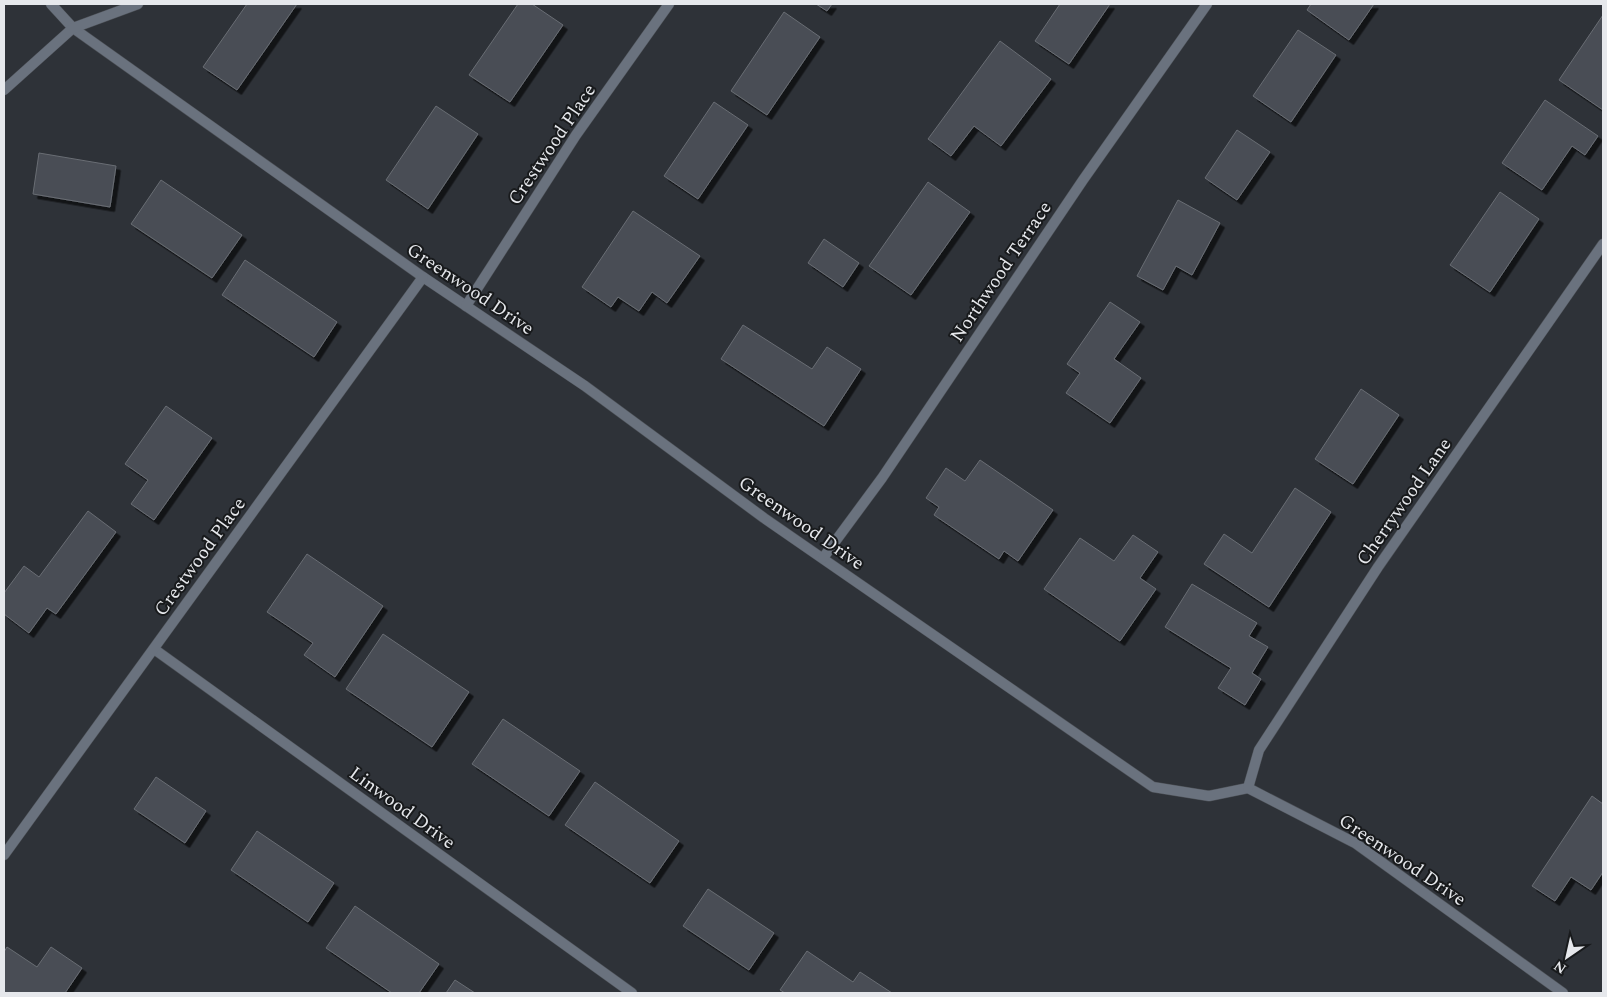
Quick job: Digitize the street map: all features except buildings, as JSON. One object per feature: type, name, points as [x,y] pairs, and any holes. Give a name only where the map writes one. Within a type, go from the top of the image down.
[{"type":"street","name":"Greenwood Drive","points":[[51,4],[72,28],[423,277],[584,386],[764,518],[1153,787],[1209,796],[1248,788],[1355,843],[1563,993]]},
{"type":"street","points":[[4,90],[72,28],[138,4]]},
{"type":"street","name":"Crestwood Place","points":[[466,306],[576,135],[670,4]]},
{"type":"street","name":"Northwood Terrace","points":[[823,558],[882,478],[1083,180],[1206,4]]},
{"type":"street","name":"Cherrywood Lane","points":[[1248,788],[1259,750],[1378,567],[1603,244]]},
{"type":"street","name":"Crestwood Place","points":[[4,855],[423,277]]},
{"type":"street","name":"Linwood Drive","points":[[154,648],[632,993]]}]
